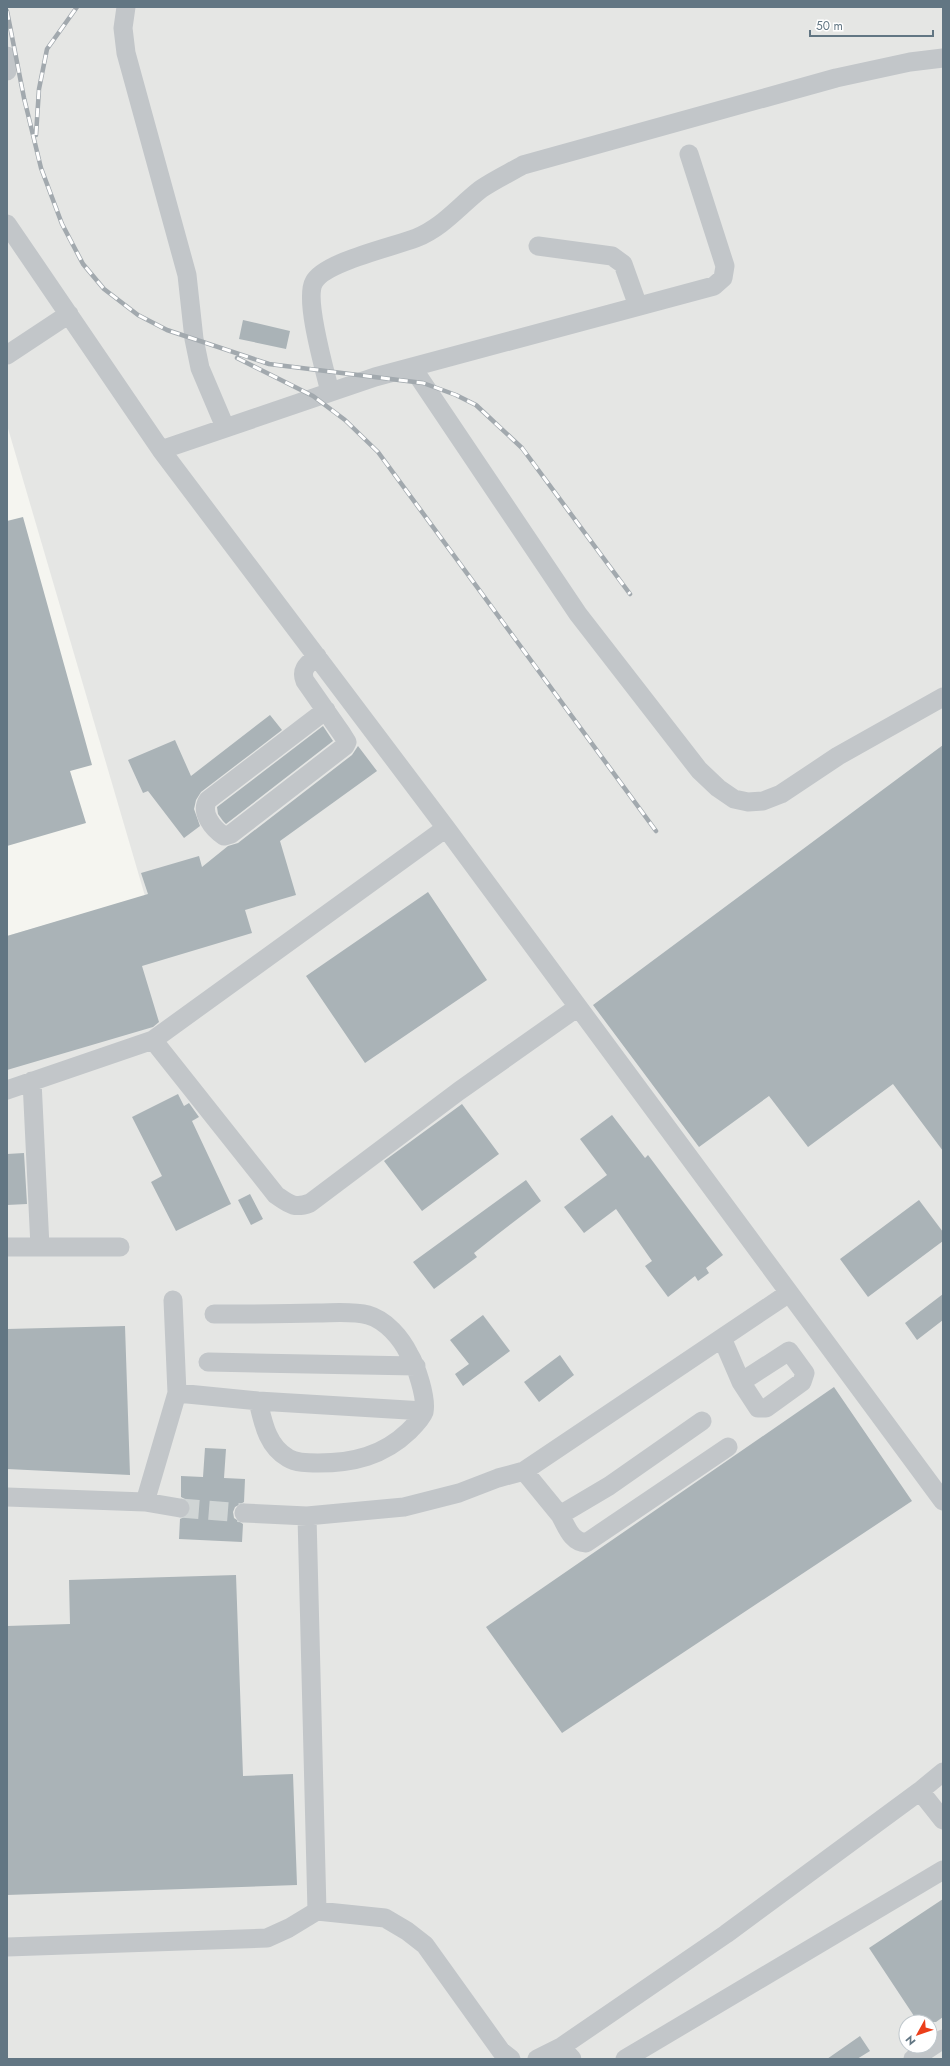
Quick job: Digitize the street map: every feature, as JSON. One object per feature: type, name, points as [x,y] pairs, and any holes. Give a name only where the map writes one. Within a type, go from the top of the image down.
[{"type":"lane","points":[[126,7],[123,28],[126,53],[187,275],[194,339],[200,368],[225,427]]},
{"type":"lane","points":[[7,56],[7,71]]},
{"type":"lane","points":[[330,392],[311,300],[313,282],[320,274],[334,266],[435,229],[481,189],[523,165],[836,78],[910,62],[943,58]]},
{"type":"lane","points":[[162,450],[330,392],[412,367],[714,286],[723,278],[725,266],[689,154]]},
{"type":"lane","points":[[8,227],[162,450],[446,828],[943,1501]]},
{"type":"lane","points":[[538,246],[612,256],[623,264],[638,306]]},
{"type":"lane","points":[[7,355],[68,314]]},
{"type":"lane","points":[[412,367],[578,614],[700,770],[718,788],[734,799],[748,802],[763,800],[781,794],[838,756],[943,697]]},
{"type":"lane","points":[[317,656],[305,667],[302,674],[326,710],[347,742],[345,746],[231,834],[224,836],[219,833],[205,813],[204,806],[208,800],[326,710]]},
{"type":"lane","points":[[7,1090],[153,1040],[446,828]]},
{"type":"lane","points":[[153,1040],[276,1195],[288,1203],[299,1207],[310,1203],[459,1091],[578,1007]]},
{"type":"lane","points":[[32,1081],[40,1247]]},
{"type":"lane","points":[[8,1247],[120,1247]]},
{"type":"lane","points":[[244,1513],[307,1516],[404,1507],[459,1493],[498,1478],[524,1471],[789,1293]]},
{"type":"lane","points":[[145,1502],[177,1393],[173,1300]]},
{"type":"lane","points":[[214,1314],[342,1313],[369,1315],[388,1326],[406,1347],[416,1366],[422,1386],[424,1411],[414,1426],[386,1449],[363,1458],[337,1463],[304,1463],[288,1458],[270,1440],[265,1428],[258,1401]]},
{"type":"lane","points":[[722,1338],[741,1382]]},
{"type":"lane","points":[[208,1362],[416,1366]]},
{"type":"lane","points":[[177,1393],[258,1401],[424,1411]]},
{"type":"lane","points":[[560,1515],[609,1486],[702,1421]]},
{"type":"lane","points":[[524,1471],[560,1515],[573,1538],[579,1542],[586,1543],[728,1447]]},
{"type":"lane","points":[[7,1497],[145,1502],[180,1508]]},
{"type":"lane","points":[[307,1516],[316,1911]]},
{"type":"lane","points":[[537,2059],[567,2053],[920,1791],[943,1772]]},
{"type":"lane","points":[[920,1791],[943,1820]]},
{"type":"lane","points":[[625,2059],[943,1870]]},
{"type":"lane","points":[[7,1947],[267,1938],[289,1928],[316,1911],[385,1918],[407,1931],[425,1945],[501,2051],[511,2059]]},
{"type":"lane","points":[[913,2059],[943,2039]]},
{"type":"shaded area","points":[[7,7],[943,7],[943,2059],[7,2059],[7,936],[145,896],[7,425]]},
{"type":"building","points":[[243,320],[290,331],[286,349],[239,339]]},
{"type":"building","points":[[23,517],[92,765],[70,771],[86,823],[7,846],[7,521]]},
{"type":"building","points":[[270,715],[282,730],[201,792],[196,800],[194,809],[200,826],[184,838],[148,791],[143,793],[128,760],[175,740],[191,776]]},
{"type":"building","points":[[323,726],[333,741],[226,824],[223,821],[218,814],[217,807]]},
{"type":"building","points":[[943,745],[943,1151],[893,1084],[808,1147],[769,1096],[699,1147],[593,1005]]},
{"type":"building","points":[[358,746],[377,771],[280,841],[296,895],[245,910],[252,933],[142,966],[159,1022],[153,1027],[7,1070],[7,936],[148,894],[141,873],[199,856],[202,867],[228,846],[238,843],[352,755]]},
{"type":"building","points":[[428,892],[487,980],[365,1063],[306,976]]},
{"type":"building","points":[[178,1094],[184,1106],[189,1103],[199,1117],[192,1121],[231,1204],[176,1231],[151,1182],[162,1176],[132,1117]]},
{"type":"building","points":[[462,1104],[499,1154],[422,1211],[384,1161]]},
{"type":"building","points":[[612,1115],[645,1158],[648,1155],[723,1255],[706,1268],[709,1273],[698,1281],[695,1276],[668,1297],[645,1266],[652,1261],[616,1209],[584,1233],[564,1207],[607,1175],[580,1139]]},
{"type":"building","points":[[24,1153],[27,1204],[7,1205],[7,1154]]},
{"type":"building","points":[[526,1180],[541,1201],[474,1253],[477,1257],[434,1289],[413,1262]]},
{"type":"building","points":[[250,1194],[263,1219],[251,1225],[238,1200]]},
{"type":"building","points":[[919,1200],[943,1232],[943,1241],[868,1297],[840,1259]]},
{"type":"building","points":[[943,1294],[943,1320],[917,1340],[905,1323]]},
{"type":"building","points":[[483,1315],[510,1351],[463,1386],[455,1374],[469,1364],[450,1340]]},
{"type":"building","points":[[125,1326],[130,1475],[7,1469],[7,1329]]},
{"type":"building","points":[[560,1355],[574,1375],[539,1402],[524,1382]]},
{"type":"building","points":[[834,1387],[912,1501],[562,1733],[486,1627]]},
{"type":"building","points":[[205,1448],[226,1449],[224,1478],[245,1479],[244,1502],[235,1507],[233,1512],[234,1518],[243,1524],[242,1542],[179,1539],[180,1519],[188,1515],[191,1509],[187,1500],[181,1497],[181,1476],[203,1477]]},
{"type":"building","points":[[236,1575],[243,1776],[293,1774],[297,1885],[7,1895],[7,1626],[70,1624],[69,1580]]},
{"type":"building","points":[[943,1899],[943,2017],[938,2021],[938,2014],[913,2014],[869,1948]]},
{"type":"building","points":[[860,2036],[870,2051],[857,2059],[827,2059]]},
{"type":"tunnel","points":[[180,1508],[244,1513]]},
{"type":"railway","points":[[36,135],[39,89],[47,49],[77,7]]},
{"type":"railway","points":[[7,11],[24,98],[41,168],[62,224],[83,264],[104,289],[138,315],[167,330],[269,364],[423,383],[456,395],[476,405],[522,448],[630,594]]},
{"type":"railway","points":[[237,358],[313,396],[345,420],[378,452],[656,831]]}]
